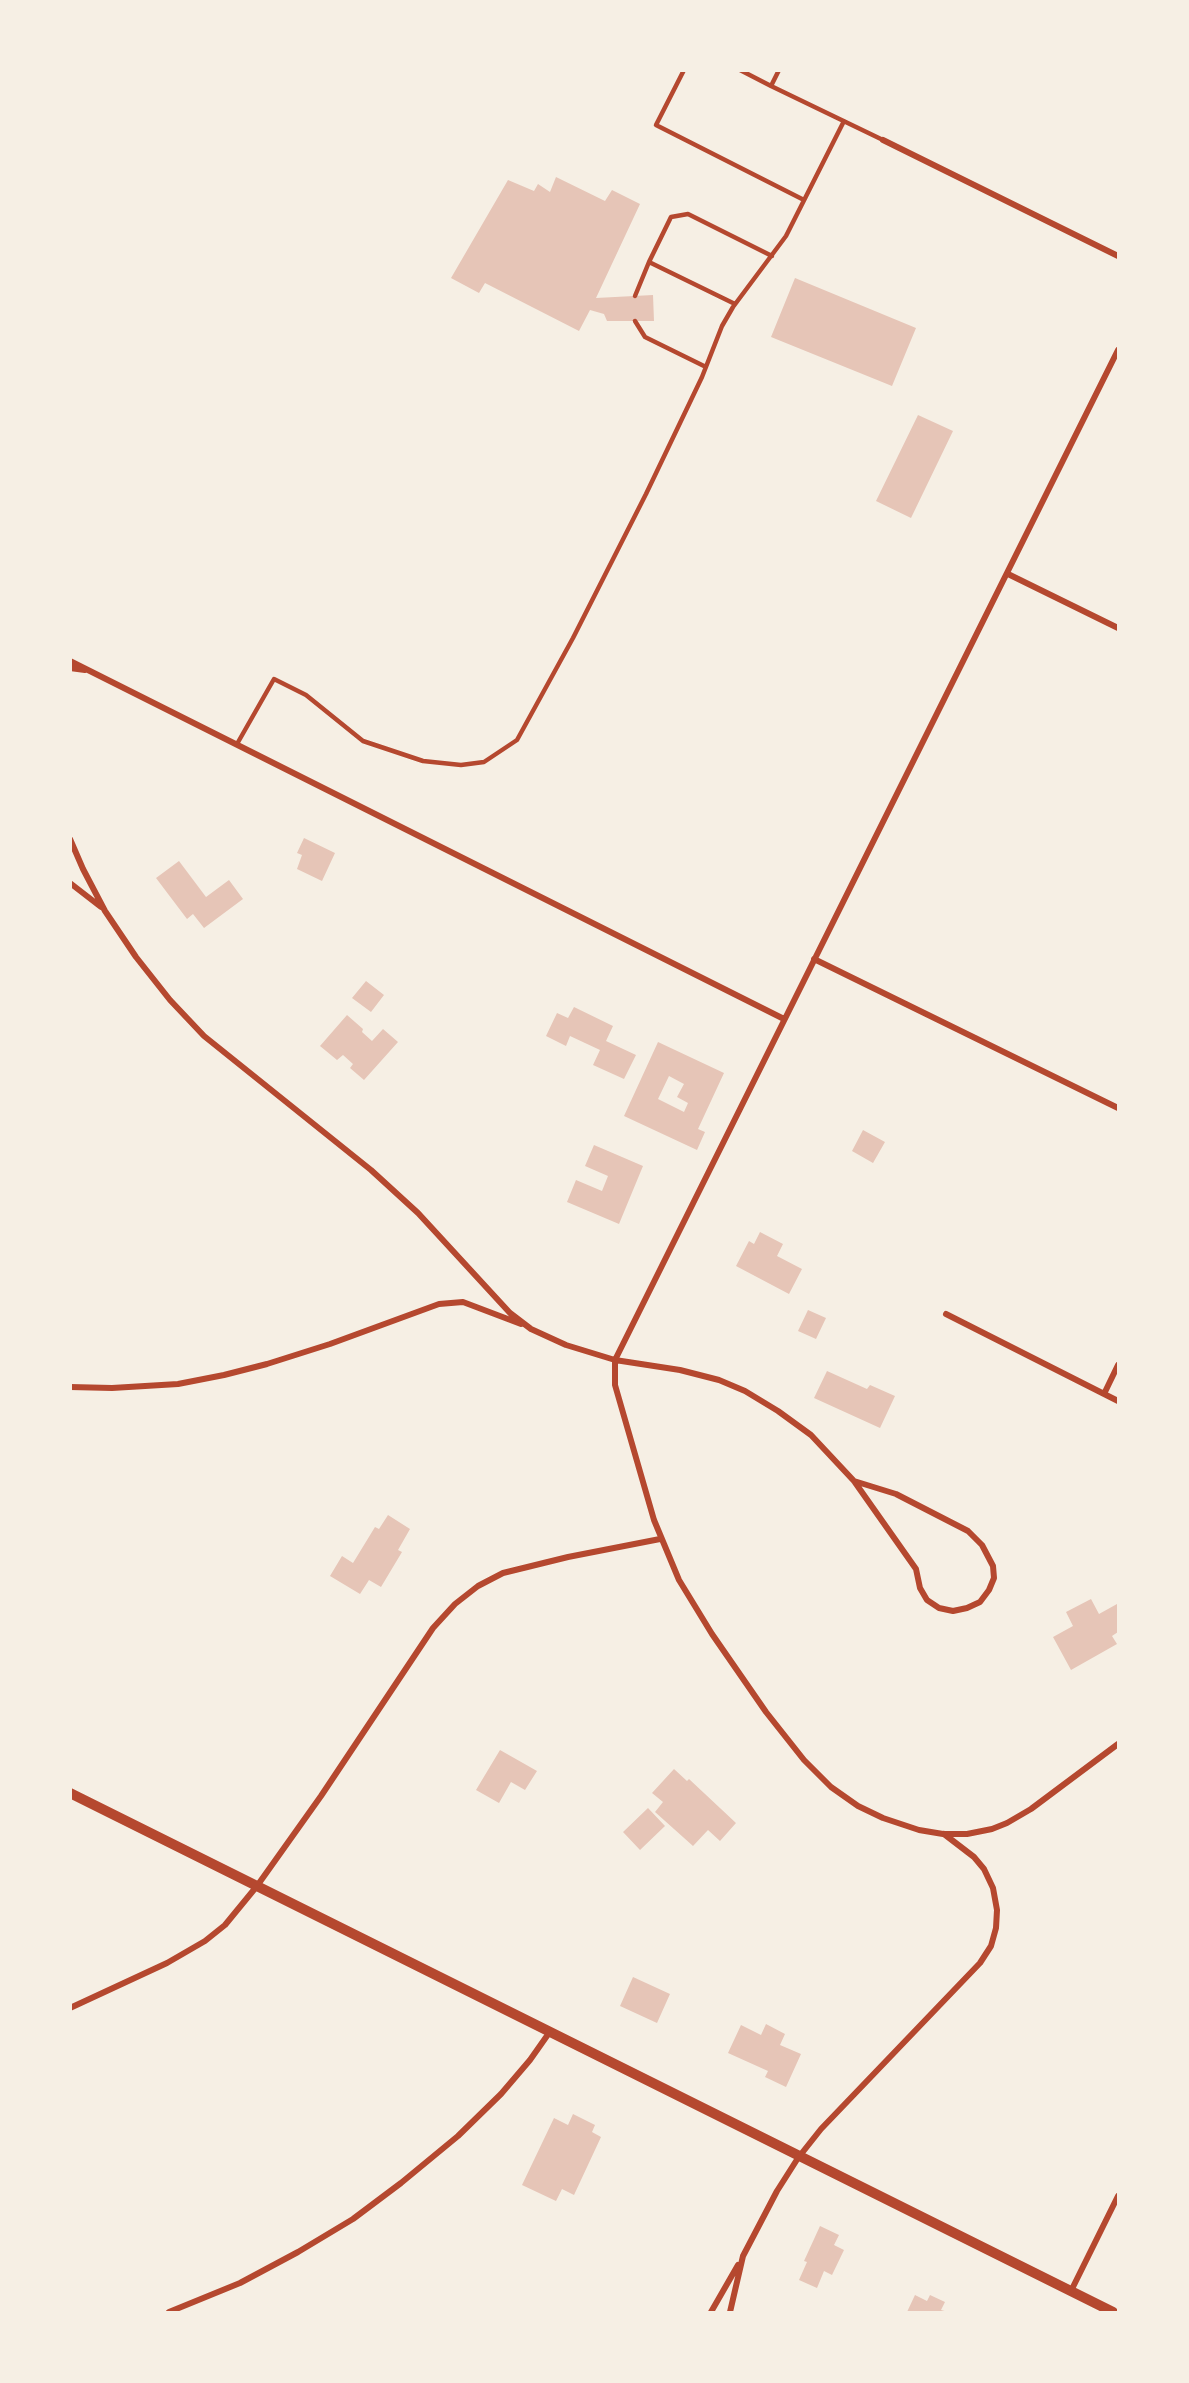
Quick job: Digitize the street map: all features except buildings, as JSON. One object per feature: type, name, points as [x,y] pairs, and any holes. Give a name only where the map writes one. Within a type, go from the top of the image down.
[{"type":"street","points":[[883,140],[1119,256]]},
{"type":"street","points":[[1119,350],[615,1360],[615,1385],[660,1539],[679,1580],[712,1634],[766,1712],[804,1760],[831,1787],[858,1806],[883,1818],[919,1830],[944,1834],[968,1834],[992,1829],[1031,1809],[1119,1744]]},
{"type":"street","points":[[1008,573],[1119,628]]},
{"type":"street","points":[[70,661],[784,1018]]},
{"type":"street","points":[[70,668],[91,671]]},
{"type":"street","points":[[70,839],[105,911],[136,957],[170,1000],[204,1036],[371,1170],[418,1213],[510,1313],[531,1329]]},
{"type":"street","points":[[70,884],[105,911]]},
{"type":"street","points":[[814,959],[1119,1108]]},
{"type":"street","points":[[70,1387],[112,1388],[178,1384],[224,1375],[278,1361],[439,1304],[463,1302],[489,1310],[566,1345],[615,1360],[680,1370],[719,1380],[745,1391],[811,1435],[854,1481],[916,1569],[920,1588],[927,1600],[939,1608],[953,1611],[980,1602],[994,1578],[993,1566],[982,1545],[968,1531],[896,1494],[854,1481]]},
{"type":"street","points":[[946,1314],[1119,1401]]},
{"type":"street","points":[[1104,1394],[1119,1365]]},
{"type":"street","points":[[70,2008],[167,1963],[205,1941],[225,1925],[257,1886],[321,1796],[433,1628],[455,1604],[478,1586],[503,1573],[568,1557],[660,1539]]},
{"type":"street","points":[[70,1793],[1113,2313]]},
{"type":"street","points":[[711,2313],[798,2157],[821,2129],[980,1963],[991,1946],[996,1928],[997,1910],[993,1888],[984,1869],[974,1857],[944,1834]]},
{"type":"street","points":[[169,2313],[240,2283],[298,2252],[352,2219],[385,2195],[458,2136],[501,2094],[549,2033]]},
{"type":"street","points":[[1071,2291],[1119,2196]]},
{"type":"street","points":[[730,2313],[742,2256]]},
{"type":"lane","points":[[684,70],[656,125],[804,200]]},
{"type":"lane","points":[[740,70],[883,140]]},
{"type":"lane","points":[[771,86],[779,70]]},
{"type":"lane","points":[[237,744],[274,679],[306,695],[363,741],[423,761],[461,765],[484,762],[517,740],[578,628],[646,494],[706,367],[722,326],[735,304],[786,236],[844,121]]},
{"type":"lane","points":[[635,296],[670,217],[688,214],[772,256]]},
{"type":"lane","points":[[649,262],[735,304]]},
{"type":"lane","points":[[635,321],[645,337],[706,367]]}]
